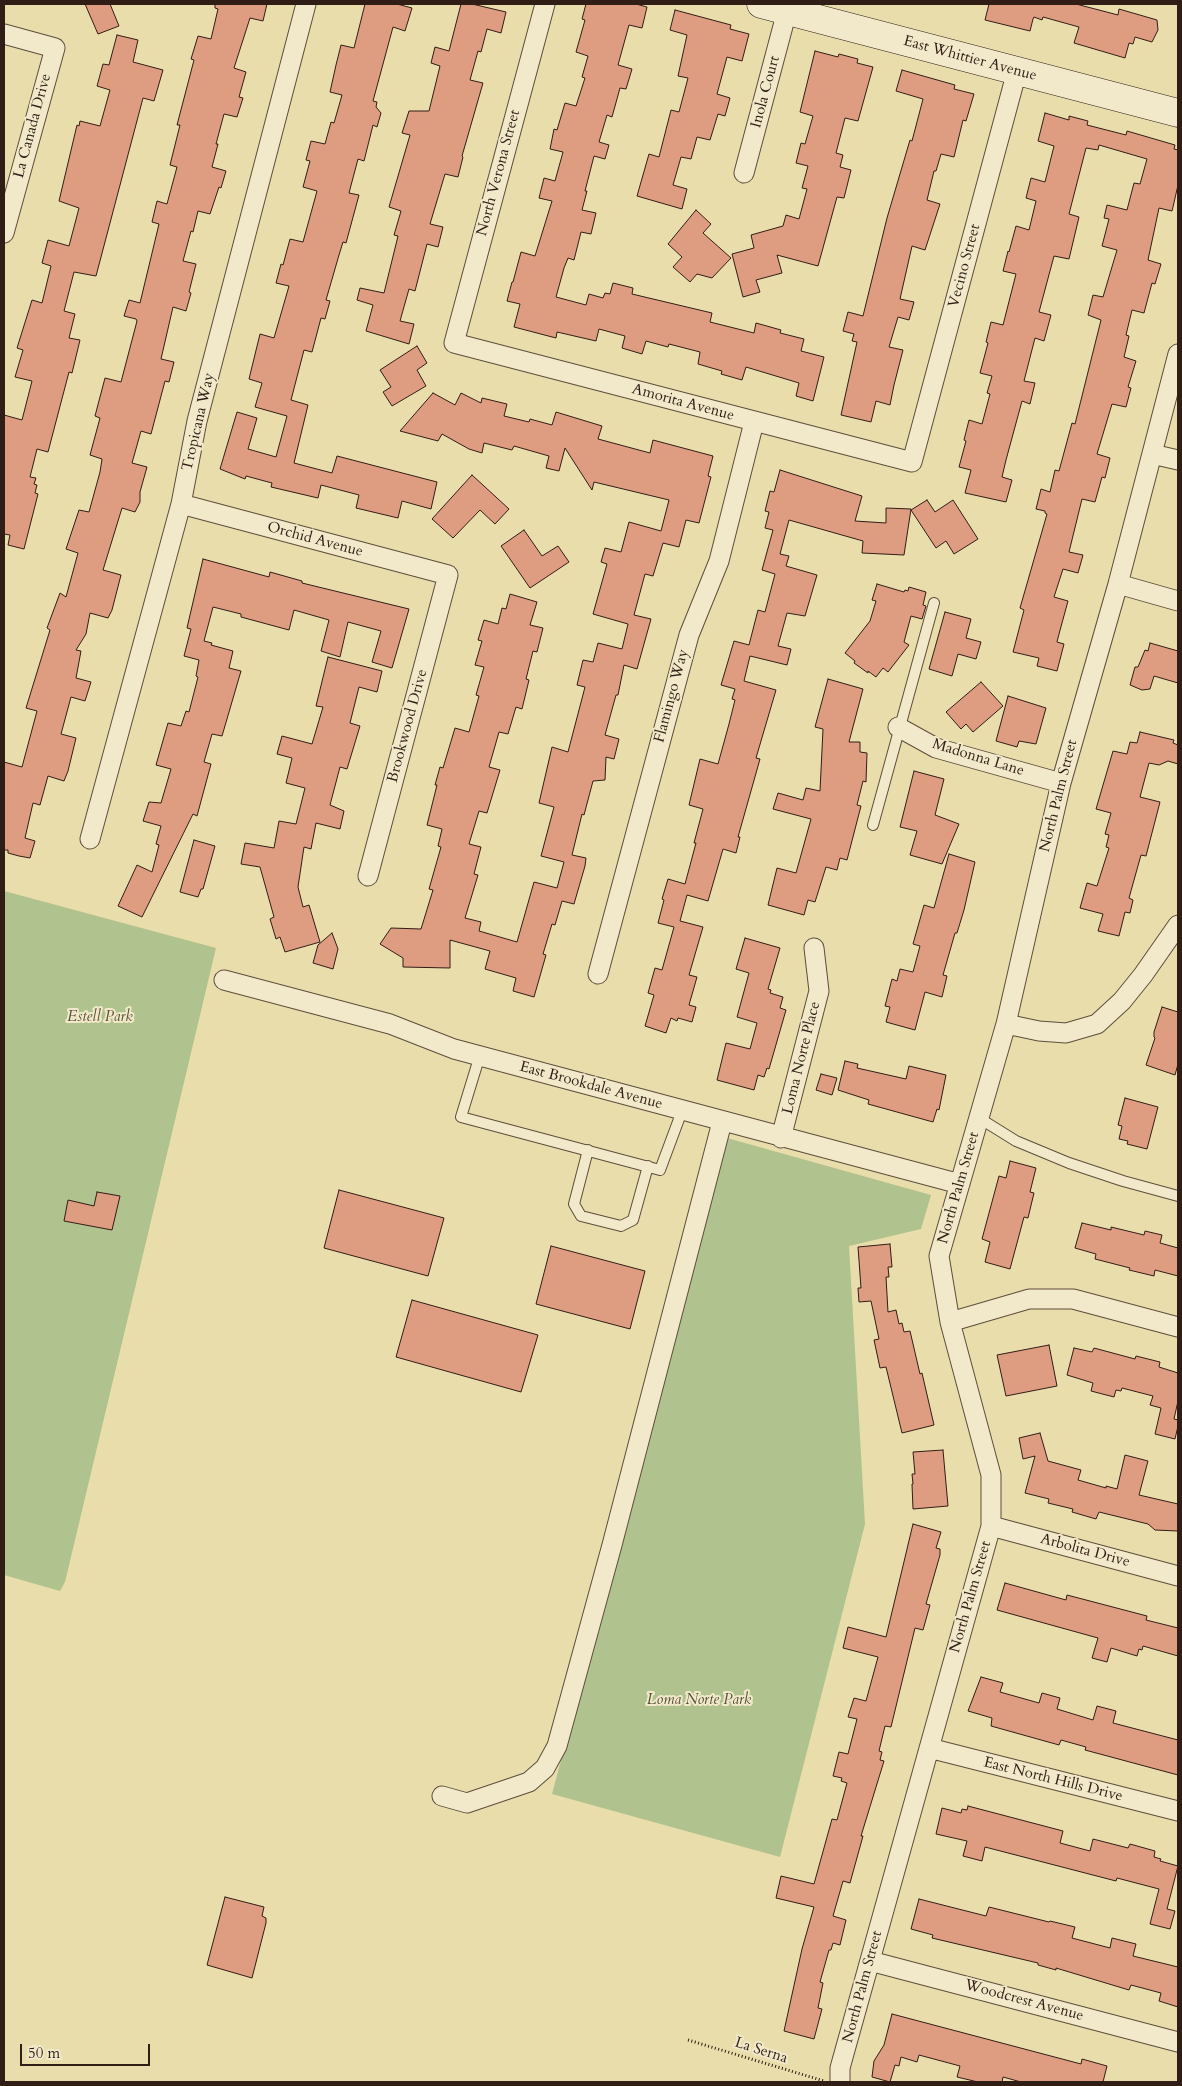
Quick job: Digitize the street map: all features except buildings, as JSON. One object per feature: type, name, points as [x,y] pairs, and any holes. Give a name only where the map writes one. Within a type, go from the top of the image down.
[{"type":"street","name":"Tropicana Way","points":[[90,839],[181,504],[197,421],[306,4]]},
{"type":"street","name":"North Verona Street","points":[[454,343],[545,4]]},
{"type":"street","name":"East Whittier Avenue","points":[[761,4],[1178,113]]},
{"type":"street","name":"Inola Court","points":[[744,173],[787,11]]},
{"type":"street","name":"La Canada Drive","points":[[4,34],[54,48],[4,233]]},
{"type":"street","name":"Vecino Street","points":[[912,462],[1017,71]]},
{"type":"street","name":"Amorita Avenue","points":[[454,343],[912,462]]},
{"type":"street","name":"North Palm Street","points":[[840,2082],[840,2068],[991,1526],[991,1475],[950,1322],[939,1256],[1006,1024],[1061,783],[1118,584],[1178,354]]},
{"type":"street","name":"Flamingo Way","points":[[598,974],[688,635],[719,561],[754,422]]},
{"type":"street","points":[[1152,454],[1178,460]]},
{"type":"street","name":"Orchid Avenue","points":[[181,504],[448,576]]},
{"type":"street","name":"Brookwood Drive","points":[[368,876],[448,576]]},
{"type":"street","points":[[1118,584],[1178,600]]},
{"type":"street","name":"Madonna Lane","points":[[898,727],[936,748],[1061,783]]},
{"type":"street","points":[[1006,1024],[1039,1031],[1066,1033],[1097,1024],[1122,1001],[1178,925]]},
{"type":"street","name":"Loma Norte Place","points":[[781,1138],[819,991],[814,948]]},
{"type":"street","name":"East Brookdale Avenue","points":[[224,980],[390,1024],[454,1049],[781,1138],[960,1184]]},
{"type":"street","points":[[442,1796],[467,1803],[529,1782],[545,1768],[556,1746],[617,1526],[722,1122]]},
{"type":"street","points":[[950,1322],[1029,1299],[1073,1299],[1178,1327]]},
{"type":"street","name":"Arbolita Drive","points":[[991,1526],[1178,1576]]},
{"type":"street","name":"East North Hills Drive","points":[[929,1748],[1178,1812]]},
{"type":"street","name":"Woodcrest Avenue","points":[[870,1961],[1178,2042]]},
{"type":"lane","points":[[873,825],[898,727],[934,603]]},
{"type":"lane","points":[[480,1055],[461,1117],[660,1170],[682,1111]]},
{"type":"lane","points":[[979,1118],[1016,1141],[1069,1163],[1123,1181],[1178,1196]]},
{"type":"lane","points":[[588,1150],[574,1204],[581,1216],[621,1226],[634,1220],[648,1166]]},
{"type":"path","name":"La Serna","points":[[688,2040],[827,2082]]},
{"type":"green space","name":"Estell Park","points":[[4,891],[216,948],[65,1582],[60,1591],[4,1575]]},
{"type":"green space","name":"Loma Norte Park","points":[[727,1138],[931,1195],[921,1229],[849,1246],[865,1524],[780,1857],[552,1794]]}]
